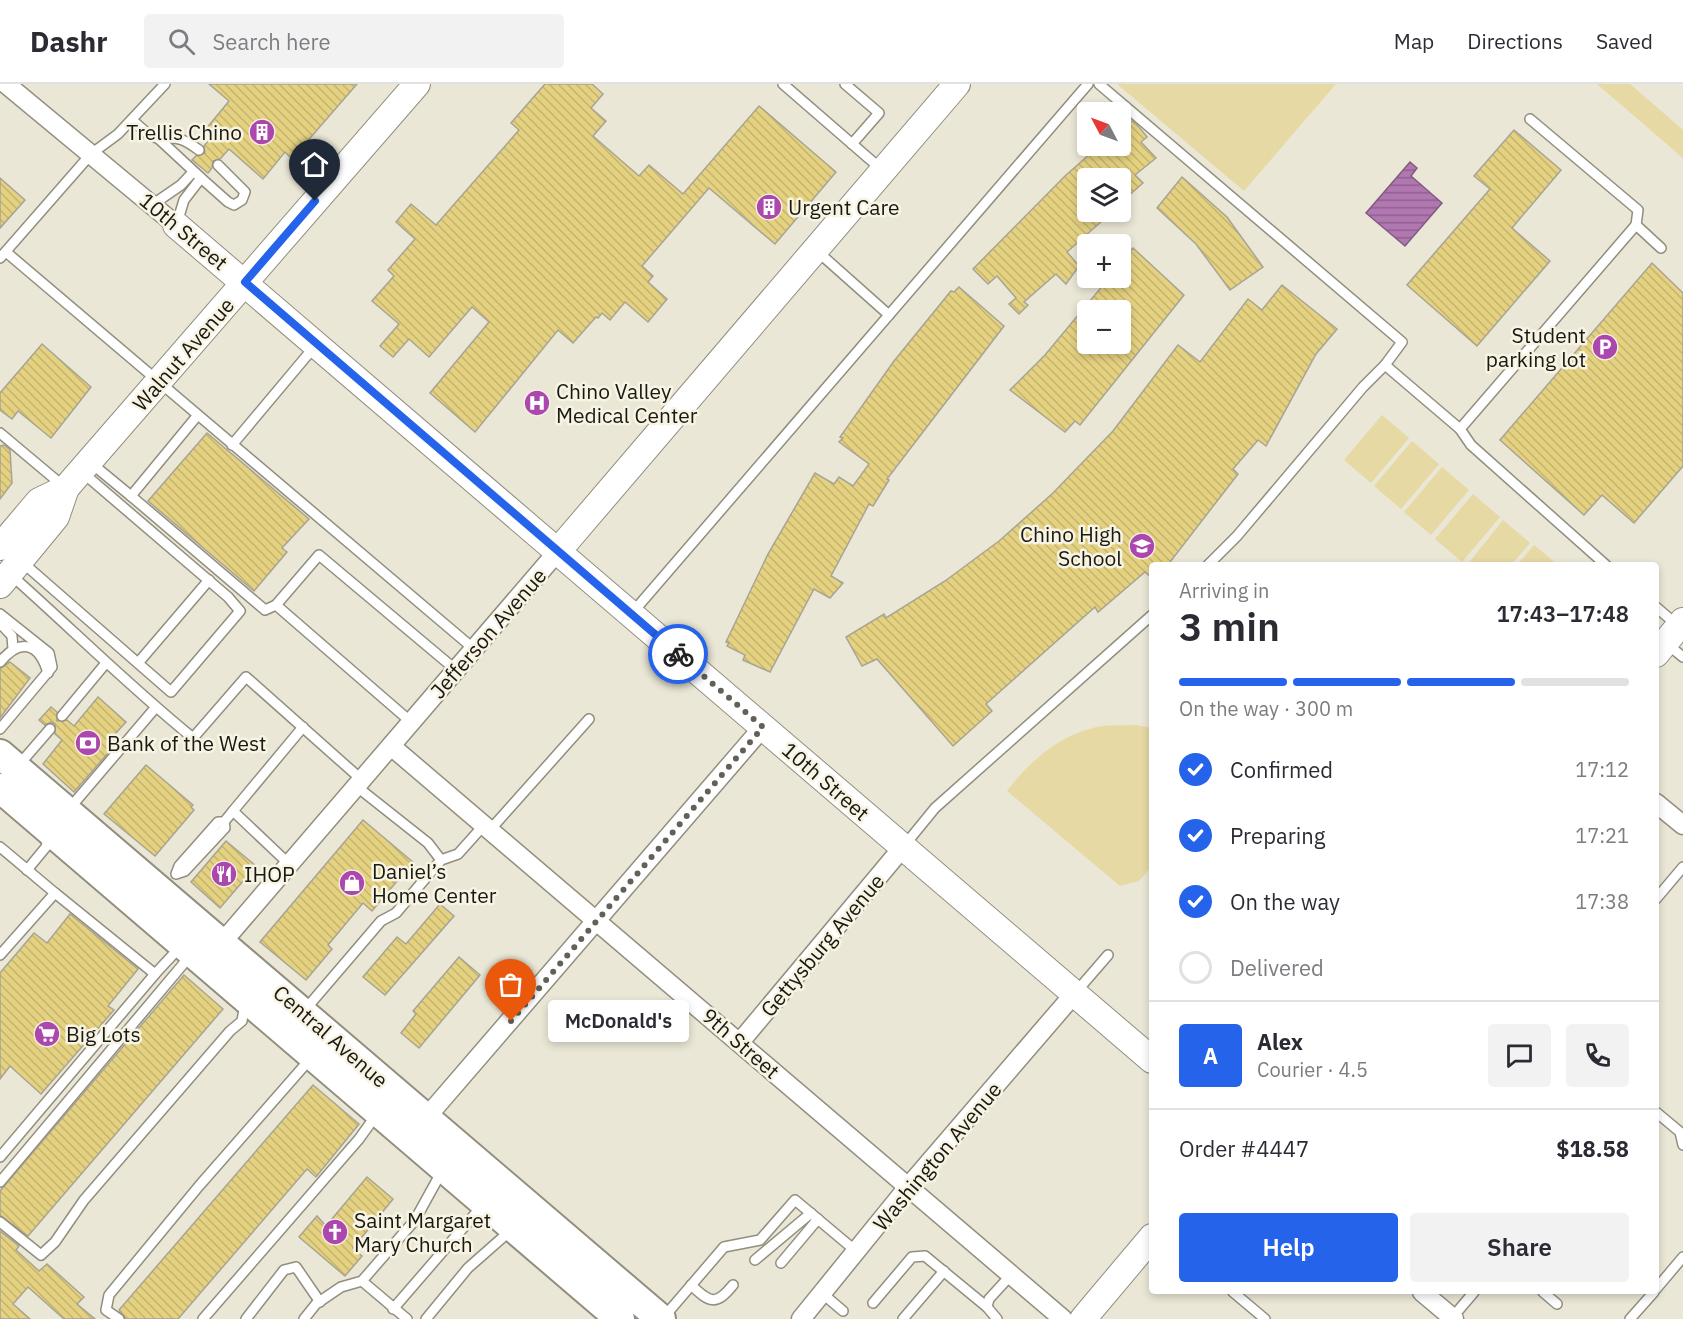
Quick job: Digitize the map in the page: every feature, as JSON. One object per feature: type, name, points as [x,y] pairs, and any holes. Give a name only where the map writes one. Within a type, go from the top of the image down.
[{"type":"main road","name":"Central Avenue","points":[[6,770],[201,950],[247,998],[313,1056],[379,1112],[418,1127],[444,1166],[486,1202],[526,1220],[620,1319]]},
{"type":"main road","name":"Central Avenue","points":[[59,821],[139,872],[169,883],[201,950],[311,1020],[418,1127],[526,1220],[662,1319]]},
{"type":"main road","points":[[247,998],[265,1000],[302,1028],[311,1020]]},
{"type":"main road","points":[[444,1166],[462,1167],[526,1217],[526,1220]]},
{"type":"street","name":"10th Street","points":[[6,84],[245,282],[1149,1057]]},
{"type":"street","name":"Walnut Avenue","points":[[8,566],[56,517],[79,474],[417,84]]},
{"type":"street","name":"Jefferson Avenue","points":[[201,950],[290,864],[957,84]]},
{"type":"street","points":[[418,1127],[763,727]]},
{"type":"street","name":"9th Street","points":[[391,746],[1063,1319]]},
{"type":"street","points":[[1659,805],[1683,825]]},
{"type":"street","name":"Gettysburg Avenue","points":[[740,1042],[903,847]]},
{"type":"street","name":"Washington Avenue","points":[[801,1319],[909,1187],[1074,993]]},
{"type":"street","points":[[1083,1319],[1149,1241]]},
{"type":"street","points":[[1424,1294],[1453,1318]]},
{"type":"lane","points":[[165,84],[132,120],[91,154],[3,255],[474,649]]},
{"type":"lane","points":[[783,84],[883,171]]},
{"type":"lane","points":[[845,84],[879,112],[852,144]]},
{"type":"lane","points":[[631,614],[1088,84]]},
{"type":"lane","points":[[1099,84],[1402,342],[1385,365],[1363,387],[1237,536],[1211,562]]},
{"type":"lane","points":[[1460,429],[1636,225],[1638,210],[1530,119]]},
{"type":"lane","points":[[132,120],[148,134],[161,139],[197,175],[234,205],[242,200],[245,192],[218,165]]},
{"type":"lane","points":[[161,139],[171,136],[182,138],[199,150]]},
{"type":"lane","points":[[152,205],[197,175]]},
{"type":"lane","points":[[176,225],[184,200],[197,175]]},
{"type":"lane","points":[[1636,225],[1661,248]]},
{"type":"lane","points":[[816,249],[889,315]]},
{"type":"lane","points":[[232,445],[316,344]]},
{"type":"lane","points":[[1385,365],[1460,429],[1471,445],[1603,562]]},
{"type":"lane","points":[[130,496],[197,416]]},
{"type":"lane","points":[[0,433],[79,474],[130,496],[265,610],[276,605],[319,555],[456,669]]},
{"type":"lane","points":[[8,566],[138,663],[171,692],[240,611],[209,580],[79,474]]},
{"type":"lane","points":[[8,566],[90,644],[106,663],[193,738],[246,677],[303,728],[359,783],[422,838],[441,860]]},
{"type":"lane","points":[[138,663],[209,580]]},
{"type":"lane","points":[[276,605],[411,722]]},
{"type":"lane","points":[[1659,613],[1673,640]]},
{"type":"lane","points":[[903,847],[935,808],[1149,618]]},
{"type":"lane","points":[[1,619],[12,636],[13,649]]},
{"type":"lane","points":[[0,729],[48,673],[53,662],[49,653],[1,619]]},
{"type":"lane","points":[[0,662],[13,649],[25,645],[32,648],[45,662],[48,673]]},
{"type":"lane","points":[[62,716],[106,663]]},
{"type":"lane","points":[[27,870],[46,847],[59,821],[156,707]]},
{"type":"lane","points":[[311,1020],[381,921],[396,913],[441,860],[458,854],[487,827],[589,719]]},
{"type":"lane","points":[[169,883],[179,866],[218,822],[224,822],[303,728]]},
{"type":"lane","points":[[6,770],[50,729]]},
{"type":"lane","points":[[233,811],[290,864]]},
{"type":"lane","points":[[0,847],[155,974]]},
{"type":"lane","points":[[1659,895],[1683,867]]},
{"type":"lane","points":[[0,955],[54,892]]},
{"type":"lane","points":[[0,1157],[155,974],[201,950]]},
{"type":"lane","points":[[0,1182],[201,950]]},
{"type":"lane","points":[[1074,993],[1108,955]]},
{"type":"lane","points":[[0,1222],[41,1255],[55,1242],[86,1197],[230,1031],[242,1021],[247,998]]},
{"type":"lane","points":[[119,1319],[106,1310],[109,1295],[313,1056]]},
{"type":"lane","points":[[203,1319],[359,1139],[379,1112]]},
{"type":"lane","points":[[1659,1114],[1680,1132],[1683,1145]]},
{"type":"lane","points":[[304,1319],[320,1302],[341,1287],[362,1281],[415,1220],[444,1166]]},
{"type":"lane","points":[[662,1319],[724,1247],[760,1240],[795,1200],[857,1252]]},
{"type":"lane","points":[[393,1309],[486,1202]]},
{"type":"lane","points":[[755,1260],[815,1216]]},
{"type":"lane","points":[[781,1263],[815,1216]]},
{"type":"lane","points":[[426,1319],[468,1268],[526,1220]]},
{"type":"lane","points":[[873,1303],[912,1257],[925,1256],[987,1307],[997,1319]]},
{"type":"lane","points":[[1659,1285],[1683,1257]]},
{"type":"lane","points":[[246,1319],[284,1270],[296,1267],[320,1302]]},
{"type":"lane","points":[[903,1319],[944,1271]]},
{"type":"lane","points":[[987,1307],[989,1299],[1011,1275]]},
{"type":"lane","points":[[362,1281],[407,1319]]},
{"type":"lane","points":[[692,1286],[704,1297],[717,1300],[722,1298],[733,1285]]},
{"type":"lane","points":[[823,1294],[843,1311]]},
{"type":"lane","points":[[1235,1294],[1265,1319]]},
{"type":"lane","points":[[1453,1318],[1472,1294]]},
{"type":"lane","points":[[1545,1294],[1557,1304]]},
{"type":"lane","points":[[1630,1319],[1652,1294]]},
{"type":"shaded area","points":[[1117,84],[1336,84],[1244,191]]},
{"type":"shaded area","points":[[1597,84],[1630,84],[1683,130],[1683,158]]},
{"type":"shaded area","points":[[1410,162],[1417,168],[1411,176],[1442,203],[1405,246],[1366,213]]},
{"type":"shaded area","points":[[1382,415],[1409,438],[1371,483],[1344,460]]},
{"type":"shaded area","points":[[1412,441],[1439,464],[1401,509],[1374,486]]},
{"type":"shaded area","points":[[1442,467],[1469,490],[1431,535],[1404,512]]},
{"type":"shaded area","points":[[1473,494],[1500,517],[1462,562],[1435,539]]},
{"type":"shaded area","points":[[1503,520],[1530,543],[1514,562],[1469,562]]},
{"type":"shaded area","points":[[1534,545],[1554,562],[1520,562]]},
{"type":"shaded area","points":[[1136,725],[1149,727],[1149,869],[1139,881],[1120,886],[1007,791],[1034,761],[1056,744],[1080,732],[1109,726]]},
{"type":"building","name":"Trellis Chino","points":[[209,84],[357,84],[292,159],[285,152],[263,179],[229,149],[220,159],[213,161],[208,173],[192,160],[205,153],[204,146],[213,135],[206,129],[229,101]]},
{"type":"building","points":[[545,84],[592,84],[603,94],[591,108],[606,121],[593,136],[639,176],[649,165],[683,194],[759,106],[836,172],[775,244],[709,188],[642,266],[653,276],[648,282],[667,299],[648,322],[625,302],[610,320],[602,313],[598,318],[596,317],[573,343],[558,330],[475,432],[430,393],[489,322],[472,307],[429,357],[409,339],[393,357],[380,346],[399,324],[372,301],[394,276],[388,270],[415,239],[396,222],[411,204],[436,225],[519,130],[511,123]]},
{"type":"building","points":[[1132,121],[1147,137],[1141,142],[1156,158],[1135,175],[1143,183],[1131,193],[1131,168],[1077,168],[1077,222],[1101,222],[1087,234],[1077,234],[1077,243],[1067,252],[1077,264],[1077,269],[1066,284],[1056,274],[1024,302],[1028,305],[1019,314],[1009,304],[1016,298],[997,276],[988,284],[973,269],[1088,156],[1131,156]]},
{"type":"building","points":[[1514,130],[1561,170],[1512,228],[1550,261],[1477,346],[1407,285],[1490,189],[1474,176]]},
{"type":"building","points":[[1182,177],[1227,217],[1263,267],[1230,290],[1196,244],[1157,208]]},
{"type":"building","points":[[0,178],[25,200],[0,228]]},
{"type":"building","points":[[1133,248],[1184,295],[1080,425],[1075,421],[1065,432],[1010,390],[1045,355],[1077,316],[1077,354],[1131,354],[1131,300],[1091,300],[1101,288],[1131,288],[1131,250]]},
{"type":"building","points":[[1652,263],[1683,293],[1683,466],[1634,523],[1602,495],[1584,515],[1500,440]]},
{"type":"building","points":[[1282,285],[1337,329],[1316,354],[1266,446],[1258,440],[1233,469],[1238,474],[1170,562],[1149,562],[1149,575],[1145,572],[1098,612],[1095,607],[986,704],[992,711],[953,746],[877,659],[862,666],[846,637],[884,614],[886,618],[945,581],[999,541],[1052,494],[1113,431],[1178,345],[1200,362],[1248,299],[1262,310]]},
{"type":"building","points":[[959,287],[1004,326],[887,479],[889,480],[873,506],[869,504],[831,576],[843,583],[830,598],[814,589],[770,672],[743,660],[745,655],[727,646],[729,643],[726,642],[768,554],[815,473],[834,484],[839,477],[853,486],[869,464],[839,442],[843,438],[840,437],[894,361],[951,291],[954,292]]},
{"type":"building","points":[[42,344],[91,387],[51,438],[18,411],[12,419],[0,410],[0,393]]},
{"type":"building","points":[[207,433],[309,519],[282,548],[287,552],[254,591],[148,501]]},
{"type":"building","points":[[4,445],[10,450],[12,483],[0,499],[0,446]]},
{"type":"building","points":[[10,662],[30,678],[0,718],[0,669]]},
{"type":"building","name":"Bank of the West","points":[[98,697],[126,722],[115,734],[116,744],[74,792],[43,764],[62,740],[55,734],[55,724],[51,722],[45,725],[39,720],[51,707],[57,712],[57,721],[67,720],[74,726]]},
{"type":"building","points":[[146,765],[193,805],[191,807],[194,810],[155,856],[104,814]]},
{"type":"building","name":"Daniel’s Home Center","points":[[363,820],[413,862],[372,911],[363,903],[328,945],[332,949],[306,980],[260,942]]},
{"type":"building","name":"IHOP","points":[[226,841],[256,866],[220,908],[191,882]]},
{"type":"building","points":[[440,904],[454,916],[385,995],[363,977],[397,937],[406,944]]},
{"type":"building","name":"Big Lots","points":[[70,914],[138,969],[108,1006],[114,1010],[41,1094],[10,1066],[0,1079],[0,973],[34,933],[47,943]]},
{"type":"building","points":[[459,957],[480,975],[419,1048],[401,1033],[416,1014],[413,1011]]},
{"type":"building","points":[[184,975],[223,1009],[28,1236],[0,1215],[0,1191]]},
{"type":"building","points":[[313,1085],[359,1124],[316,1177],[307,1169],[178,1319],[126,1319],[119,1310]]},
{"type":"building","name":"Saint Margaret Mary Church","points":[[367,1177],[393,1199],[353,1248],[362,1256],[345,1276],[299,1237],[317,1216],[326,1226]]},
{"type":"building","points":[[0,1231],[19,1246],[16,1250],[39,1271],[47,1264],[84,1297],[77,1304],[95,1319],[64,1319],[28,1287],[13,1304],[30,1319],[0,1319]]},
{"type":"way so far","points":[[511,1021],[763,727],[678,654]]},
{"type":"place","name":"Trellis Chino","points":[[262,132]]},
{"type":"place","name":"Urgent Care","points":[[769,207]]},
{"type":"place","name":"Student parking lot","points":[[1605,347]]},
{"type":"place","name":"Chino Valley Medical Center","points":[[537,403]]},
{"type":"place","name":"Chino High School","points":[[1142,546]]},
{"type":"place","name":"Bank of the West","points":[[88,743]]},
{"type":"place","name":"IHOP","points":[[224,874]]},
{"type":"place","name":"Daniel’s Home Center","points":[[352,883]]},
{"type":"place","name":"McDonald's","points":[[511,1021]]},
{"type":"place","name":"Big Lots","points":[[47,1034]]},
{"type":"place","name":"Saint Margaret Mary Church","points":[[335,1232]]},
{"type":"route","points":[[315,201],[245,282],[678,654]]}]
